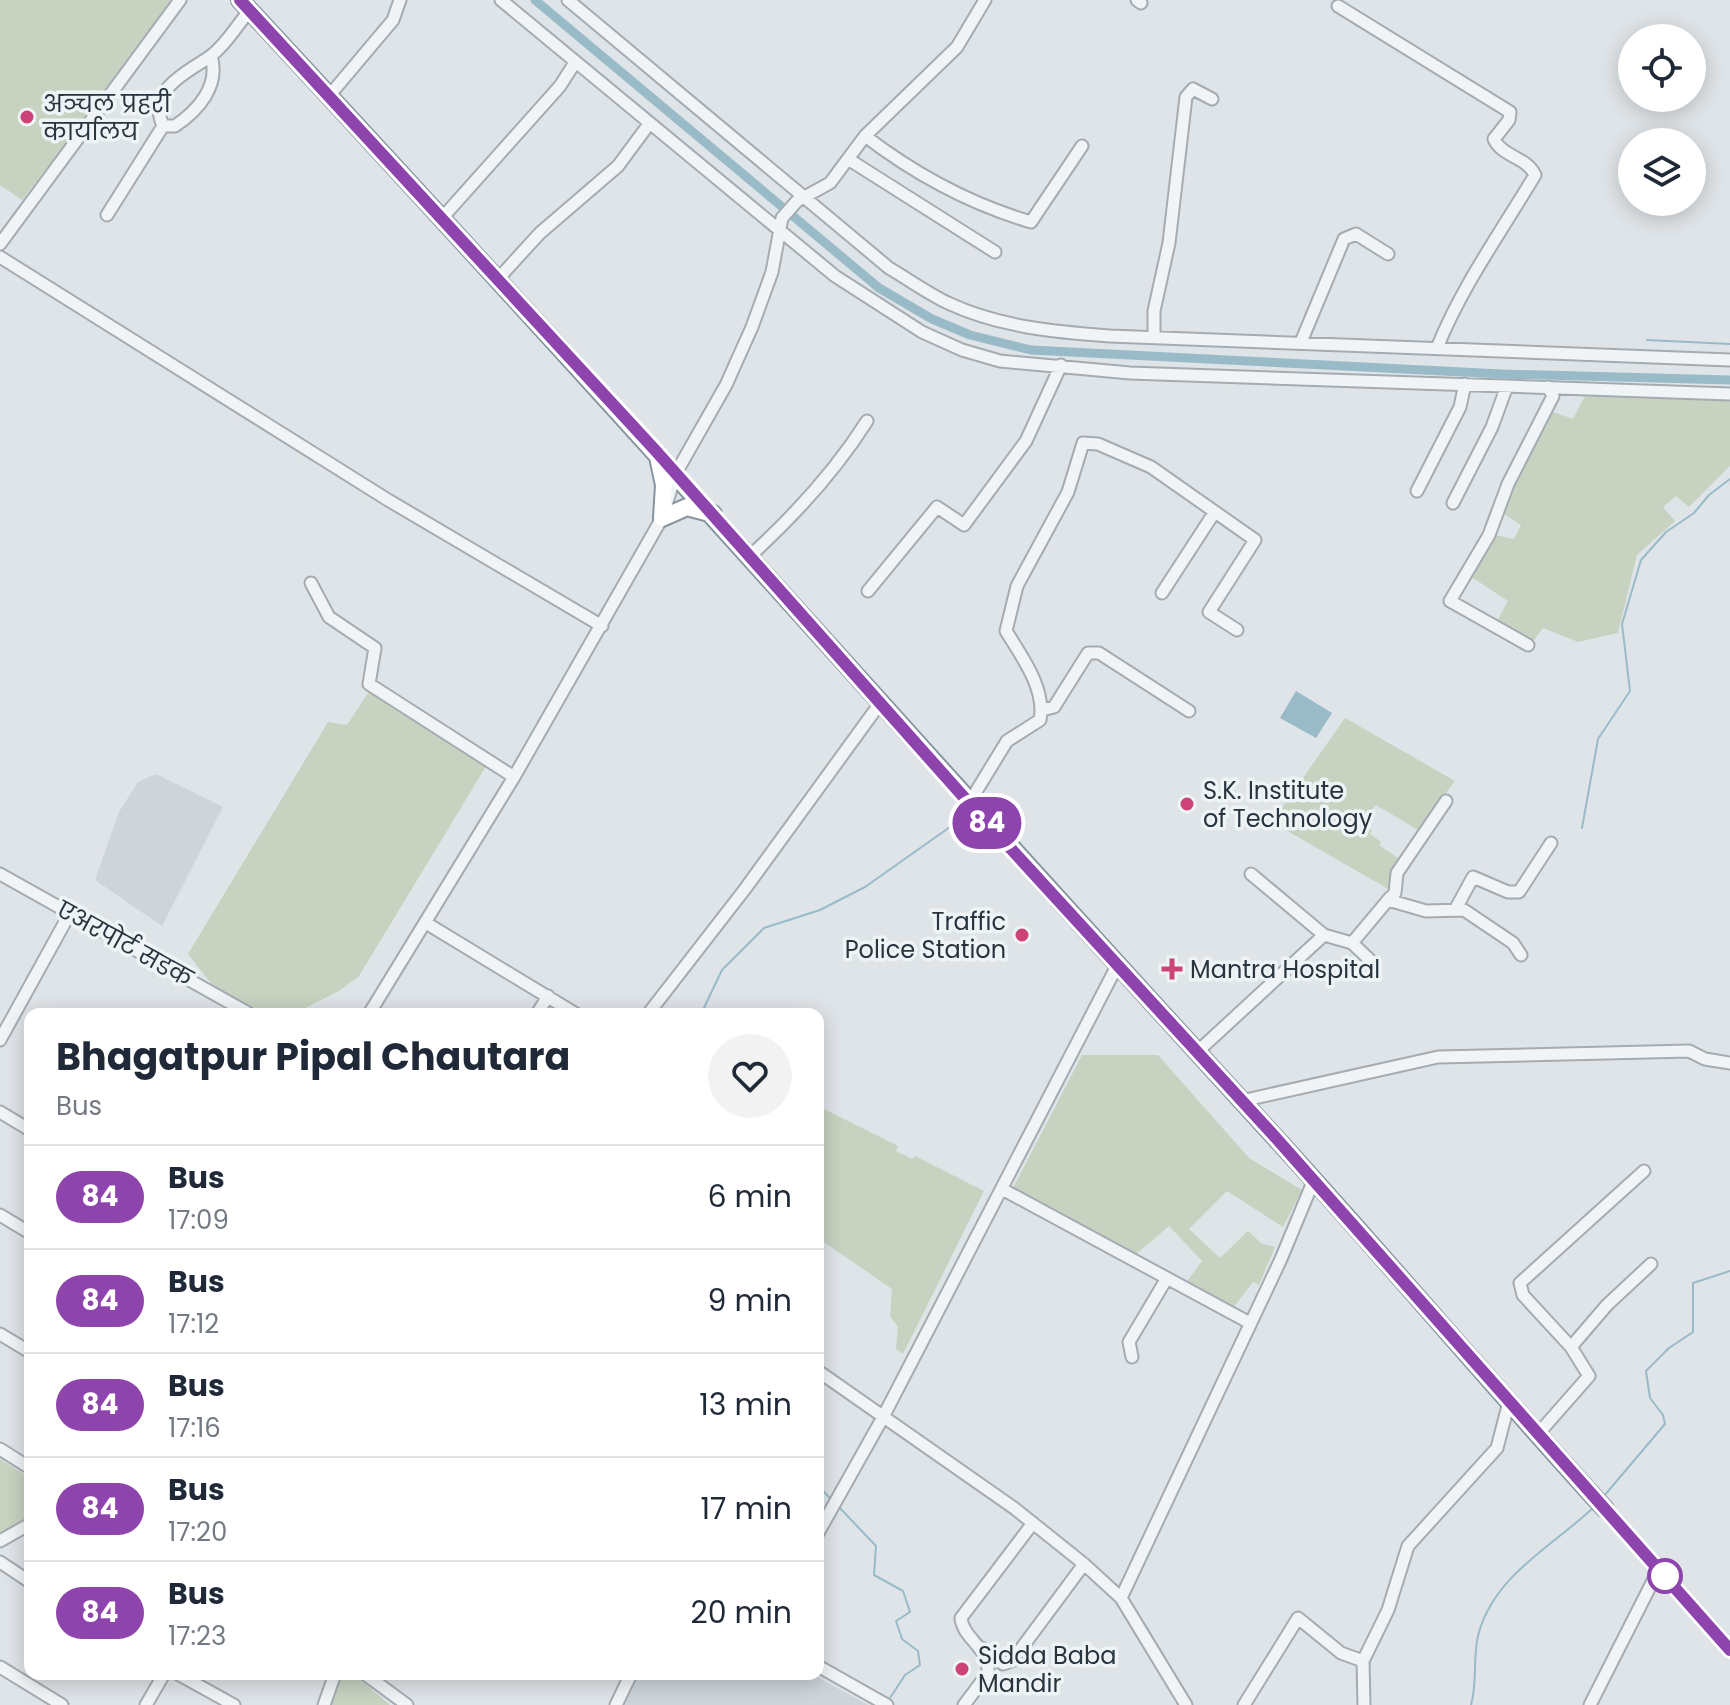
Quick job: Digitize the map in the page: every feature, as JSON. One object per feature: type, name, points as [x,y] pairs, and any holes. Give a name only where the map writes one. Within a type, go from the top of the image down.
[{"type":"highway","points":[[245,5],[714,515],[1605,1509]]},
{"type":"highway","points":[[655,450],[664,485],[662,518],[687,507],[714,515]]},
{"type":"main road","points":[[1605,1509],[1730,1650]]},
{"type":"street","points":[[0,244],[180,0]]},
{"type":"street","points":[[329,96],[393,20],[400,0]]},
{"type":"street","points":[[501,0],[649,124],[781,223],[835,276],[922,332],[962,350],[1000,361],[1130,373],[1730,394]]},
{"type":"street","points":[[568,0],[889,268],[947,303],[987,318],[1052,332],[1730,360]]},
{"type":"street","points":[[372,1008],[514,777],[662,518],[676,473],[726,385],[752,327],[772,272],[781,223],[792,205],[830,183],[865,136],[957,47],[985,0]]},
{"type":"street","points":[[163,126],[159,117],[165,93],[177,76],[211,56],[245,5]]},
{"type":"street","points":[[1338,6],[1510,112],[1509,120],[1494,139],[1498,148],[1531,167],[1535,175],[1482,257],[1451,314],[1437,348]]},
{"type":"street","points":[[163,126],[175,126],[183,121],[205,99],[215,67],[211,56]]},
{"type":"street","points":[[443,217],[560,86],[574,64]]},
{"type":"street","points":[[1154,337],[1154,311],[1169,243],[1186,97],[1193,89],[1212,99]]},
{"type":"street","points":[[497,280],[540,233],[618,166],[649,124]]},
{"type":"street","points":[[107,215],[163,126]]},
{"type":"street","points":[[865,136],[899,162],[951,191],[1031,222],[1082,146]]},
{"type":"street","points":[[848,159],[995,252]]},
{"type":"street","points":[[1301,342],[1344,239],[1356,234],[1388,254]]},
{"type":"street","points":[[0,257],[388,500],[602,626]]},
{"type":"street","points":[[868,591],[937,507],[964,525],[1026,441],[1061,365]]},
{"type":"street","points":[[1417,491],[1460,407],[1465,384]]},
{"type":"street","points":[[1453,503],[1492,427],[1507,386]]},
{"type":"street","points":[[1528,645],[1450,601],[1500,513],[1508,484],[1553,396],[1548,387]]},
{"type":"street","points":[[750,556],[799,511],[844,456],[867,421]]},
{"type":"street","points":[[969,803],[1007,741],[1040,720],[1042,710],[1031,671],[1006,631],[1017,586],[1068,492],[1083,443],[1098,444],[1151,467],[1255,540],[1209,612],[1237,630]]},
{"type":"street","points":[[1162,593],[1214,513]]},
{"type":"street","points":[[311,583],[329,617],[375,648],[369,684],[514,777]]},
{"type":"street","points":[[1042,710],[1054,707],[1088,653],[1099,653],[1189,711]]},
{"type":"street","points":[[653,1008],[745,889],[881,702]]},
{"type":"street","points":[[1352,943],[1395,893],[1394,878],[1446,801]]},
{"type":"street","points":[[1455,910],[1473,877],[1508,892],[1519,892],[1551,843]]},
{"type":"street","name":"एअरपोर्ट सडक","points":[[0,874],[239,1008]]},
{"type":"street","points":[[1251,874],[1324,935],[1352,943],[1372,962]]},
{"type":"street","points":[[1388,900],[1413,909],[1464,910],[1501,935],[1521,955]]},
{"type":"street","points":[[0,1040],[70,913]]},
{"type":"street","points":[[426,923],[567,1008]]},
{"type":"street","points":[[1196,1053],[1324,935]]},
{"type":"street","points":[[824,1524],[882,1419],[1118,964]]},
{"type":"street","points":[[541,1008],[548,996]]},
{"type":"street","points":[[1241,1101],[1438,1057],[1689,1051],[1705,1059],[1730,1063]]},
{"type":"street","points":[[0,1112],[24,1126]]},
{"type":"street","points":[[1538,1434],[1589,1376],[1571,1347],[1523,1295],[1520,1283],[1644,1171]]},
{"type":"street","points":[[1121,1598],[1313,1182]]},
{"type":"street","points":[[1002,1189],[1250,1323]]},
{"type":"street","points":[[0,1215],[24,1229]]},
{"type":"street","points":[[1571,1347],[1607,1305],[1651,1264]]},
{"type":"street","points":[[1132,1357],[1129,1342],[1167,1278]]},
{"type":"street","points":[[0,1334],[24,1348]]},
{"type":"street","points":[[824,1376],[1033,1523],[1084,1564],[1121,1598],[1186,1705]]},
{"type":"street","points":[[1364,1705],[1363,1661],[1388,1610],[1408,1546],[1497,1448],[1509,1402]]},
{"type":"street","points":[[0,1449],[24,1464]]},
{"type":"street","points":[[1033,1523],[961,1618],[963,1628],[982,1648],[1003,1664],[1012,1661],[1084,1564]]},
{"type":"street","points":[[0,1541],[24,1527]]},
{"type":"street","points":[[0,1562],[24,1578]]},
{"type":"street","points":[[1590,1705],[1659,1569]]},
{"type":"street","points":[[1246,1704],[1298,1618],[1341,1653],[1363,1661]]},
{"type":"street","points":[[964,1705],[988,1673],[982,1648]]},
{"type":"street","points":[[0,1667],[62,1705]]},
{"type":"street","points":[[824,1669],[884,1703]]},
{"type":"street","points":[[146,1705],[161,1680]]},
{"type":"street","points":[[189,1680],[234,1705]]},
{"type":"street","points":[[324,1705],[333,1680]]},
{"type":"street","points":[[373,1680],[407,1705]]},
{"type":"street","points":[[616,1705],[628,1680]]},
{"type":"shaded area","points":[[156,774],[223,807],[162,926],[95,880],[119,812],[138,782]]},
{"type":"shaded area","points":[[635,1680],[823,1680],[868,1705],[623,1705]]},
{"type":"green space","points":[[0,0],[175,0],[22,200],[0,185]]},
{"type":"green space","points":[[1587,392],[1730,398],[1730,466],[1689,507],[1676,496],[1663,507],[1675,521],[1637,555],[1618,633],[1578,642],[1543,628],[1531,644],[1496,623],[1508,601],[1470,576],[1495,535],[1514,539],[1521,525],[1503,513],[1548,410],[1573,419]]},
{"type":"green space","points":[[370,690],[488,763],[359,976],[339,991],[305,1008],[255,1008],[217,991],[188,954],[328,722],[347,725]]},
{"type":"green space","points":[[1345,718],[1455,781],[1418,830],[1376,805],[1361,823],[1372,830],[1370,834],[1381,842],[1379,845],[1398,858],[1390,890],[1277,825],[1281,809]]},
{"type":"green space","points":[[1082,1055],[1158,1055],[1249,1158],[1302,1190],[1283,1227],[1227,1191],[1189,1229],[1220,1258],[1248,1231],[1261,1243],[1275,1247],[1259,1285],[1253,1282],[1233,1308],[1186,1283],[1202,1261],[1169,1226],[1134,1256],[1013,1188]]},
{"type":"green space","points":[[824,1109],[898,1146],[896,1151],[912,1159],[915,1156],[984,1191],[903,1354],[896,1349],[898,1327],[890,1316],[892,1289],[824,1242]]},
{"type":"green space","points":[[0,1459],[24,1474],[24,1524],[0,1538]]},
{"type":"green space","points":[[341,1680],[361,1680],[390,1705],[331,1705]]},
{"type":"water","points":[[1296,691],[1332,713],[1316,738],[1280,718]]},
{"type":"waterway","points":[[535,0],[879,288],[932,319],[970,335],[1031,350],[1502,374],[1730,380]]},
{"type":"waterway","points":[[1647,340],[1730,344]]},
{"type":"waterway","points":[[1582,828],[1598,739],[1630,691],[1622,624],[1641,560],[1666,532],[1694,513],[1709,495],[1730,479]]},
{"type":"waterway","points":[[704,1008],[722,970],[764,928],[820,910],[865,887],[950,827]]},
{"type":"waterway","points":[[1604,1496],[1665,1424],[1663,1415],[1650,1398],[1646,1371],[1669,1348],[1693,1332],[1693,1283],[1730,1271]]},
{"type":"waterway","points":[[824,1492],[831,1499]]},
{"type":"waterway","points":[[839,1507],[876,1546],[874,1575],[903,1591],[910,1612],[896,1621],[902,1639],[918,1651],[920,1665],[905,1675],[888,1701]]},
{"type":"waterway","points":[[1471,1705],[1479,1632],[1498,1593],[1528,1562],[1594,1507]]},
{"type":"bus line","name":"84","points":[[240,0],[443,217],[488,271],[655,450],[969,803],[1099,941],[1730,1650]]},
{"type":"place","name":"अञ्चल प्रहरी कार्यालय","points":[[27,117]]},
{"type":"place","name":"S.K. Institute of Technology","points":[[1187,804]]},
{"type":"place","name":"Traffic Police Station","points":[[1022,935]]},
{"type":"place","name":"Mantra Hospital","points":[[1172,969]]},
{"type":"place","name":"Sidda Baba Mandir","points":[[962,1669]]}]
